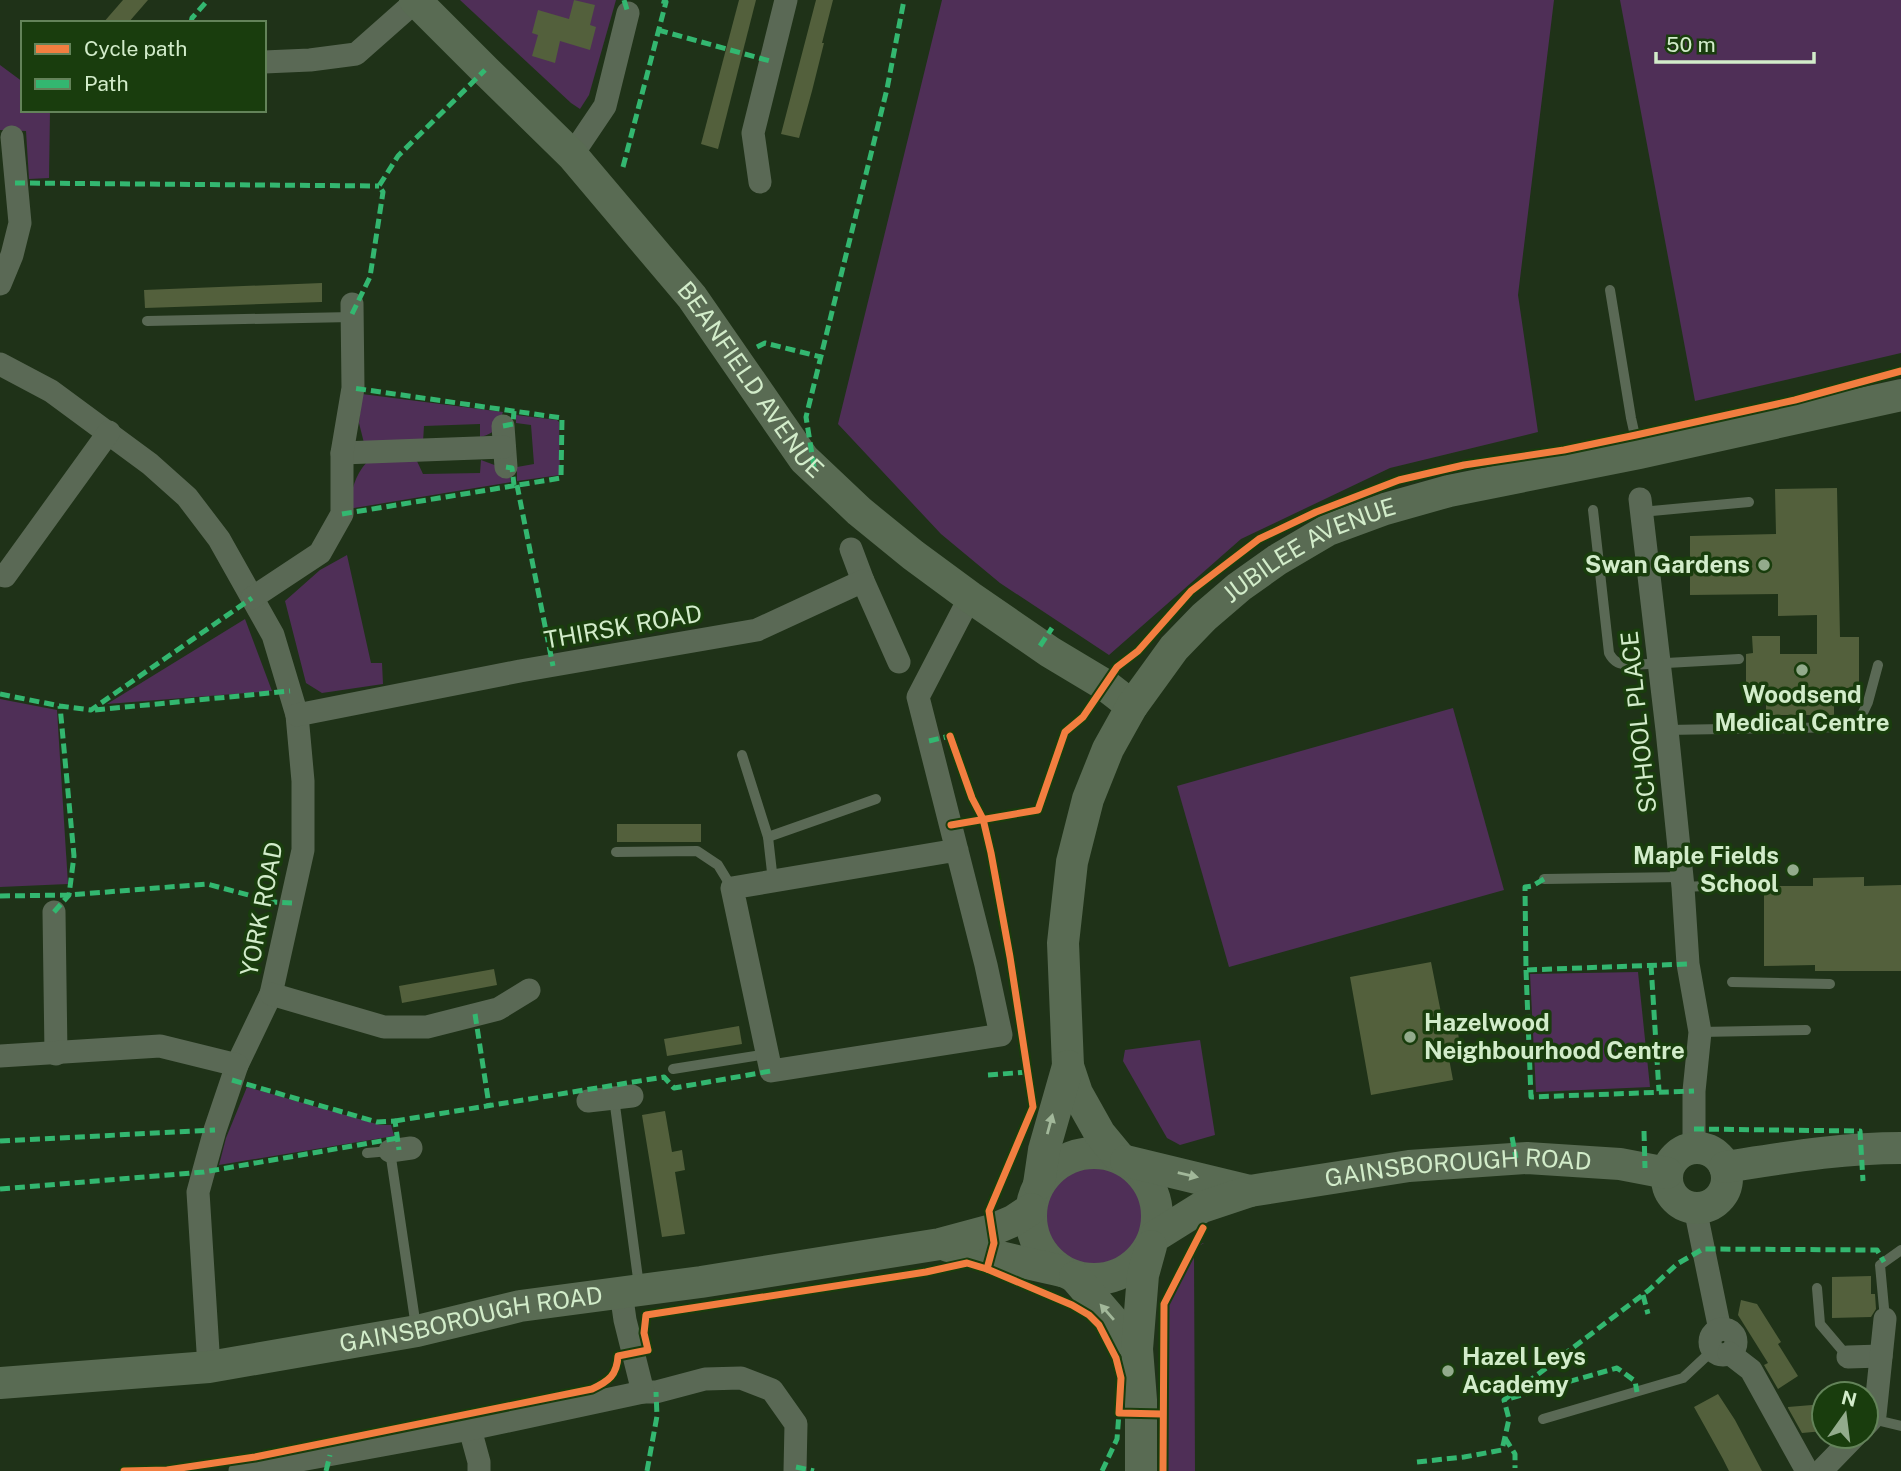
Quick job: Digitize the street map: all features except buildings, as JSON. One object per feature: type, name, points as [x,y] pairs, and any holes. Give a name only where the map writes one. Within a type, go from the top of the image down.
[{"type":"street","points":[[761,182],[753,133],[786,0]]},
{"type":"street","points":[[266,62],[356,54],[415,1]]},
{"type":"street","name":"BEANFIELD AVENUE","points":[[415,1],[572,155],[692,298],[804,459],[859,511],[913,555],[1040,646],[1105,685],[1132,706]]},
{"type":"street","points":[[572,155],[605,106],[628,13]]},
{"type":"street","points":[[0,284],[20,223],[8,150]]},
{"type":"street","points":[[252,598],[320,554],[342,513],[342,453],[353,388],[352,310]]},
{"type":"street","name":"YORK ROAD","points":[[0,364],[51,391],[109,432],[187,497],[219,539],[273,635],[297,715],[303,781],[303,850],[271,994],[237,1065],[198,1192],[209,1367]]},
{"type":"street","name":"JUBILEE AVENUE","points":[[1122,1159],[1100,1134],[1077,1093],[1068,1066],[1063,943],[1072,862],[1088,799],[1108,749],[1132,706],[1174,648],[1204,617],[1239,587],[1277,560],[1328,530],[1385,509],[1449,491],[1639,453],[1901,395]]},
{"type":"street","points":[[0,575],[5,576],[109,432]]},
{"type":"street","points":[[342,453],[504,447]]},
{"type":"street","name":"SCHOOL PLACE","points":[[1641,506],[1667,730],[1688,964],[1700,1032],[1694,1091],[1694,1148]]},
{"type":"street","points":[[850,549],[899,662]]},
{"type":"street","name":"THIRSK ROAD","points":[[297,715],[520,671],[757,630],[863,581]]},
{"type":"street","points":[[957,850],[732,888],[771,1071],[1001,1035],[986,965],[957,850],[918,697],[970,597]]},
{"type":"street","points":[[54,912],[56,1054]]},
{"type":"street","points":[[271,994],[384,1027],[427,1027],[498,1009],[529,990]]},
{"type":"street","points":[[0,1056],[160,1046],[237,1065]]},
{"type":"street","name":"JUBILEE AVENUE","points":[[1035,1196],[1044,1150],[1068,1066]]},
{"type":"street","points":[[588,1101],[623,1097]]},
{"type":"street","points":[[1694,1148],[1713,1152],[1725,1167],[1727,1177],[1721,1196],[1705,1207],[1685,1206],[1671,1193],[1667,1183],[1667,1173],[1676,1156],[1694,1148]]},
{"type":"street","points":[[1725,1167],[1861,1148],[1901,1148]]},
{"type":"street","points":[[1141,1471],[1141,1400],[1137,1349],[1143,1276],[1153,1241],[1158,1216],[1154,1194],[1143,1175],[1122,1159],[1101,1153],[1083,1153],[1050,1169],[1035,1196],[1030,1217],[1033,1234],[1041,1251],[1053,1265],[1069,1274],[1088,1279],[1107,1278],[1125,1272],[1140,1260],[1153,1241]]},
{"type":"street","name":"GAINSBOROUGH ROAD","points":[[1153,1241],[1202,1207],[1250,1191],[1409,1166],[1527,1158],[1620,1164],[1667,1173]]},
{"type":"street","name":"GAINSBOROUGH ROAD","points":[[1122,1159],[1250,1191]]},
{"type":"street","name":"GAINSBOROUGH ROAD","points":[[0,1383],[209,1367],[417,1331],[520,1306],[701,1282],[940,1244],[992,1230],[1013,1221],[1035,1196]]},
{"type":"street","points":[[1695,1208],[1720,1344],[1751,1370],[1807,1471]]},
{"type":"street","name":"GAINSBOROUGH ROAD","points":[[940,1244],[1069,1274]]},
{"type":"street","points":[[1069,1274],[1137,1349]]},
{"type":"street","points":[[630,1290],[625,1320],[643,1392]]},
{"type":"street","points":[[1879,1380],[1885,1319]]},
{"type":"street","points":[[1848,1357],[1881,1356]]},
{"type":"street","points":[[240,1471],[470,1429],[643,1392],[656,1392],[705,1379],[741,1378],[772,1390],[796,1424],[795,1471]]},
{"type":"street","points":[[470,1429],[480,1462],[479,1471]]},
{"type":"street","points":[[1821,1471],[1841,1450]]},
{"type":"lane","points":[[1610,290],[1639,453]]},
{"type":"lane","points":[[147,321],[352,310]]},
{"type":"lane","points":[[1641,506],[1749,502]]},
{"type":"lane","points":[[1593,510],[1609,653],[1616,663],[1622,665],[1739,659]]},
{"type":"lane","points":[[1667,730],[1846,727],[1860,719],[1868,702],[1878,665]]},
{"type":"lane","points":[[742,755],[768,837],[773,881]]},
{"type":"lane","points":[[768,837],[876,799]]},
{"type":"lane","points":[[616,852],[697,851],[718,865],[732,888]]},
{"type":"lane","points":[[1544,879],[1728,885]]},
{"type":"lane","points":[[1731,982],[1830,984]]},
{"type":"lane","points":[[1700,1032],[1806,1030]]},
{"type":"lane","points":[[673,1069],[767,1054]]},
{"type":"lane","points":[[623,1097],[630,1290]]},
{"type":"lane","points":[[390,1151],[417,1331]]},
{"type":"lane","points":[[1885,1319],[1880,1265],[1901,1250]]},
{"type":"lane","points":[[1817,1288],[1820,1324],[1848,1357]]},
{"type":"lane","points":[[1543,1419],[1683,1378],[1720,1344]]},
{"type":"lane","points":[[1880,1423],[1901,1426]]},
{"type":"shaded area","points":[[460,0],[616,0],[589,95],[580,109],[571,103]]},
{"type":"shaded area","points":[[942,0],[1554,0],[1518,295],[1538,432],[1390,468],[1241,539],[1109,655],[1000,583],[941,534],[838,424]]},
{"type":"shaded area","points":[[1620,0],[1901,0],[1901,353],[1695,401]]},
{"type":"shaded area","points":[[0,65],[21,81],[21,112],[50,112],[49,178],[29,179],[26,131],[0,130]]},
{"type":"shaded area","points":[[362,394],[503,412],[496,429],[480,437],[480,424],[424,426],[423,442],[364,443],[359,423]]},
{"type":"shaded area","points":[[516,415],[559,422],[560,475],[517,481],[517,467],[534,464],[531,425],[516,423]]},
{"type":"shaded area","points":[[416,459],[423,474],[480,473],[481,460],[508,470],[511,482],[348,509],[356,478],[367,462]]},
{"type":"shaded area","points":[[347,555],[371,663],[382,663],[383,684],[322,693],[306,683],[285,601],[320,570]]},
{"type":"shaded area","points":[[245,619],[272,691],[107,704]]},
{"type":"shaded area","points":[[0,699],[57,710],[68,884],[0,887]]},
{"type":"shaded area","points":[[1453,708],[1504,890],[1229,967],[1177,786]]},
{"type":"shaded area","points":[[1638,972],[1650,1087],[1536,1092],[1530,974]]},
{"type":"shaded area","points":[[1200,1040],[1215,1135],[1180,1145],[1167,1138],[1123,1061],[1125,1050]]},
{"type":"shaded area","points":[[247,1087],[380,1125],[391,1125],[394,1136],[219,1165],[226,1138]]},
{"type":"shaded area","points":[[1094,1163],[1114,1167],[1131,1179],[1143,1196],[1147,1216],[1143,1236],[1131,1253],[1114,1265],[1094,1269],[1074,1265],[1057,1253],[1045,1236],[1041,1216],[1045,1196],[1057,1179],[1074,1167]]},
{"type":"shaded area","points":[[1204,1243],[1197,1247],[1194,1254],[1195,1471],[1165,1471],[1166,1307],[1194,1248]]},
{"type":"marked path","points":[[191,21],[208,0]]},
{"type":"marked path","points":[[624,0],[628,13]]},
{"type":"marked path","points":[[623,167],[666,2],[659,0]]},
{"type":"marked path","points":[[814,467],[806,417],[887,89],[904,0]]},
{"type":"marked path","points":[[658,30],[770,61]]},
{"type":"marked path","points":[[352,314],[370,277],[383,192],[379,186],[398,156],[485,70]]},
{"type":"marked path","points":[[15,183],[379,186]]},
{"type":"marked path","points":[[757,347],[765,343],[821,357]]},
{"type":"marked path","points":[[342,514],[561,478],[562,418],[353,388]]},
{"type":"marked path","points":[[503,426],[513,424],[514,411]]},
{"type":"marked path","points":[[506,467],[512,468],[514,485]]},
{"type":"marked path","points":[[517,485],[553,666]]},
{"type":"marked path","points":[[0,694],[91,710],[252,598]]},
{"type":"marked path","points":[[1040,646],[1052,628]]},
{"type":"marked path","points":[[95,710],[290,691]]},
{"type":"marked path","points":[[54,912],[69,895],[74,856],[60,706]]},
{"type":"marked path","points":[[929,741],[950,736]]},
{"type":"marked path","points":[[1544,879],[1525,887],[1526,970],[1688,964]]},
{"type":"marked path","points":[[0,896],[69,895],[207,884],[275,902],[292,903]]},
{"type":"marked path","points":[[1651,965],[1659,1091]]},
{"type":"marked path","points":[[1526,970],[1531,1097],[1694,1091]]},
{"type":"marked path","points":[[475,1014],[489,1105]]},
{"type":"marked path","points":[[395,1121],[664,1077],[674,1088],[771,1071]]},
{"type":"marked path","points":[[988,1075],[1028,1072]]},
{"type":"marked path","points":[[232,1080],[377,1122],[395,1121],[399,1150]]},
{"type":"marked path","points":[[1694,1129],[1860,1131],[1863,1181]]},
{"type":"marked path","points":[[0,1141],[215,1130]]},
{"type":"marked path","points":[[1644,1131],[1645,1168]]},
{"type":"marked path","points":[[1512,1137],[1516,1158]]},
{"type":"marked path","points":[[0,1189],[204,1172],[398,1138]]},
{"type":"marked path","points":[[1417,1462],[1502,1450],[1509,1419],[1504,1400],[1649,1290],[1677,1264],[1703,1249],[1877,1250],[1884,1262]]},
{"type":"marked path","points":[[1643,1295],[1648,1314]]},
{"type":"marked path","points":[[1511,1398],[1617,1368],[1635,1381],[1637,1392]]},
{"type":"marked path","points":[[647,1471],[657,1416],[656,1392]]},
{"type":"marked path","points":[[1102,1471],[1117,1439],[1119,1413]]},
{"type":"marked path","points":[[1505,1438],[1515,1454],[1515,1468]]},
{"type":"marked path","points":[[326,1471],[330,1455]]},
{"type":"marked path","points":[[796,1467],[814,1471]]},
{"type":"cycle path","points":[[951,825],[1038,810],[1065,732],[1083,717],[1117,667],[1138,651],[1191,591],[1259,539],[1316,512],[1399,480],[1464,465],[1564,450],[1636,435],[1795,400],[1901,371]]},
{"type":"cycle path","points":[[950,736],[972,798],[983,819],[991,853],[1033,1107],[989,1211],[994,1243],[987,1269]]},
{"type":"cycle path","points":[[1163,1471],[1164,1304],[1203,1228]]},
{"type":"cycle path","points":[[124,1471],[167,1470],[255,1457],[592,1389],[611,1377],[618,1356],[648,1350],[644,1333],[646,1315],[926,1272],[967,1263],[1072,1305],[1089,1315],[1099,1325],[1116,1358],[1121,1378],[1119,1413],[1162,1414]]},
{"type":"place","name":"Swan Gardens","points":[[1764,565]]},
{"type":"place","name":"Woodsend Medical Centre","points":[[1802,670]]},
{"type":"place","name":"Maple Fields School","points":[[1793,870]]},
{"type":"place","name":"Hazelwood Neighbourhood Centre","points":[[1410,1037]]},
{"type":"place","name":"Hazel Leys Academy","points":[[1448,1371]]}]
